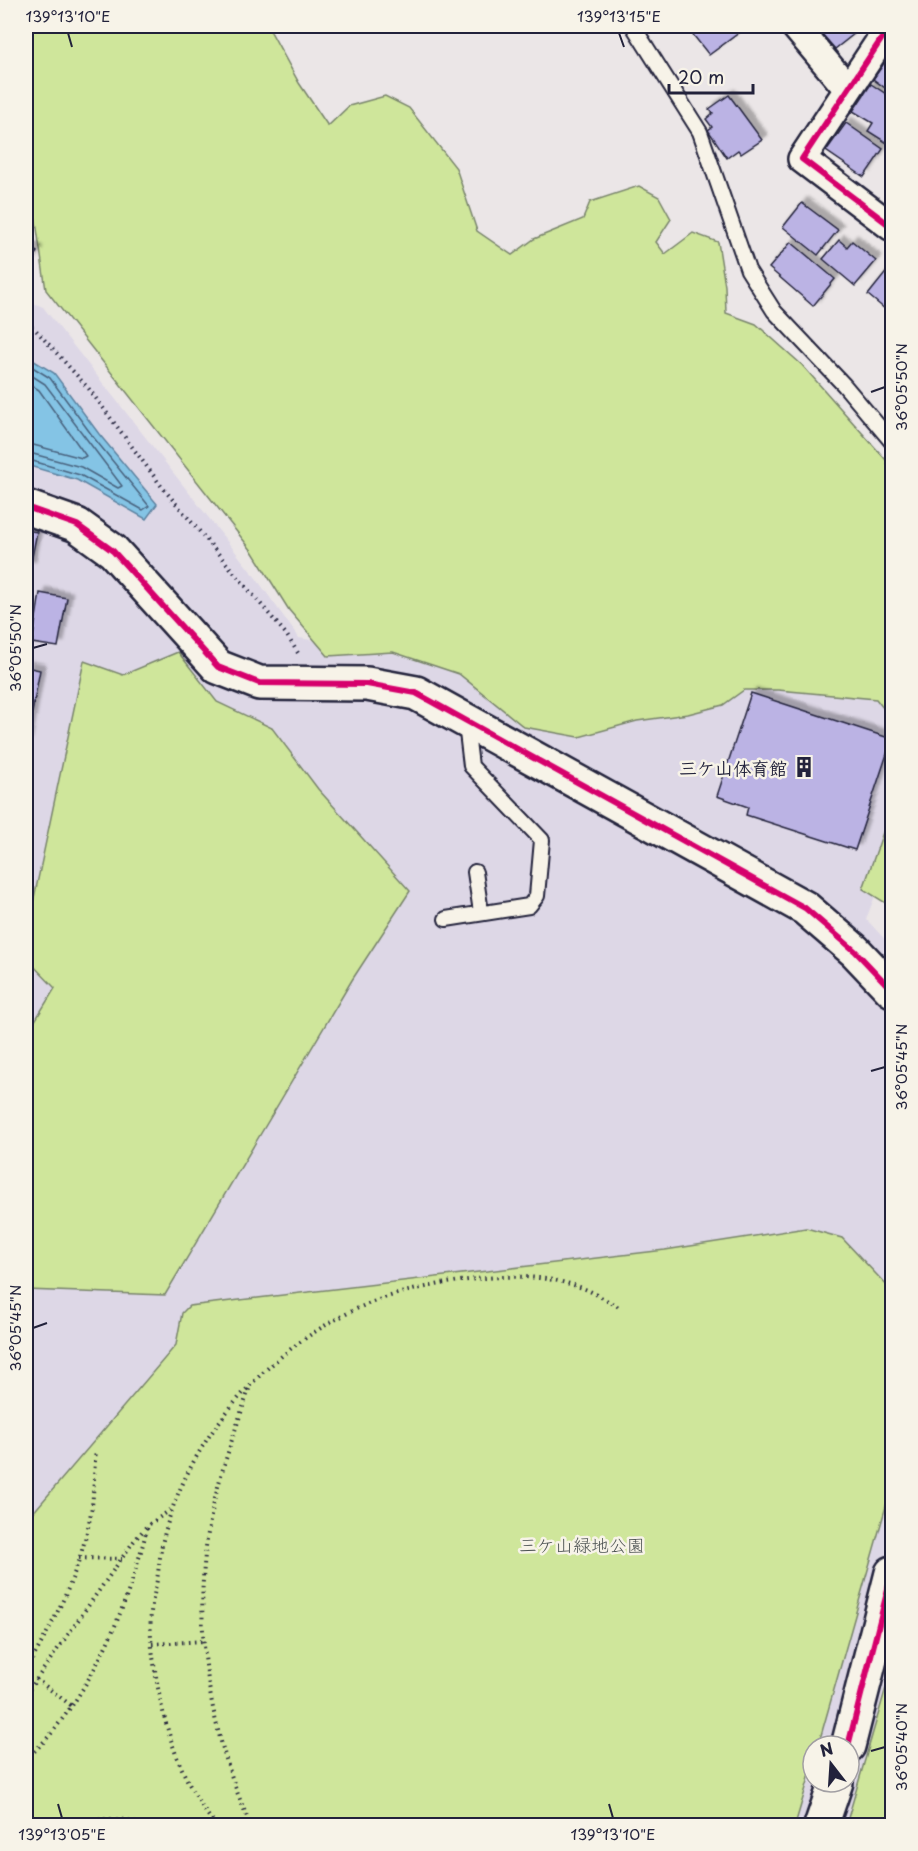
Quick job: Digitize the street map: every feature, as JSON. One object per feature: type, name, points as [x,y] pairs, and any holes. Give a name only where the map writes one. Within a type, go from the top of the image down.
[{"type":"street","points":[[795,26],[848,89]]},
{"type":"street","points":[[890,26],[802,159],[892,226]]},
{"type":"street","points":[[26,507],[77,525],[113,551],[218,666],[259,683],[367,684],[416,693],[805,908],[855,951],[892,990]]},
{"type":"street","points":[[852,1734],[892,1573]]},
{"type":"street","points":[[821,1826],[832,1794]]},
{"type":"lane","points":[[633,26],[700,132],[748,270],[774,311],[844,385],[892,442]]},
{"type":"lane","points":[[446,919],[529,906],[537,896],[542,840],[471,766],[466,720]]},
{"type":"lane","points":[[475,872],[481,912]]},
{"type":"path","points":[[26,325],[34,328],[89,389],[162,487],[286,634],[300,655],[302,684]]},
{"type":"path","points":[[216,1826],[186,1777],[172,1746],[162,1708],[152,1644],[151,1612],[163,1540],[173,1509],[196,1457],[228,1411],[250,1385],[280,1358],[324,1325],[363,1305],[409,1290],[464,1280],[516,1275],[553,1280],[584,1289],[621,1308]]},
{"type":"path","points":[[250,1385],[227,1455],[213,1508],[205,1556],[202,1610],[207,1672],[215,1719],[229,1770],[251,1826]]},
{"type":"path","points":[[26,1670],[51,1628],[75,1572],[92,1507],[96,1450]]},
{"type":"path","points":[[26,1694],[134,1540],[148,1525],[173,1509]]},
{"type":"path","points":[[26,1760],[56,1729],[93,1674],[124,1606],[148,1525]]},
{"type":"path","points":[[79,1558],[122,1559]]},
{"type":"path","points":[[152,1644],[205,1641]]},
{"type":"path","points":[[36,1679],[72,1706]]},
{"type":"path","points":[[26,1820],[120,1819],[149,1826]]},
{"type":"shaded area","points":[[26,300],[43,307],[256,578],[299,638],[657,695],[892,682],[892,853],[866,919],[892,947],[892,1727],[863,1825],[26,1826]]},
{"type":"green space","points":[[26,26],[265,26],[271,32],[299,83],[328,126],[349,106],[385,96],[409,108],[456,168],[477,231],[512,255],[534,239],[583,219],[590,202],[639,186],[659,197],[671,219],[656,242],[665,254],[693,233],[718,242],[725,286],[726,313],[756,324],[802,365],[886,460],[892,479],[892,719],[876,699],[778,690],[744,690],[723,705],[688,714],[637,721],[579,737],[524,727],[459,674],[393,652],[328,656],[289,610],[252,551],[46,290],[26,154]]},
{"type":"green space","points":[[178,652],[217,702],[272,728],[318,789],[410,891],[352,980],[165,1295],[26,1290],[26,1027],[33,1024],[55,988],[26,958],[26,936],[84,661],[123,675]]},
{"type":"green space","points":[[892,807],[892,907],[863,889]]},
{"type":"green space","name":"三ケ山緑地公園","points":[[806,1228],[842,1238],[892,1291],[892,1485],[821,1734],[801,1734],[801,1794],[804,1794],[795,1825],[26,1825],[26,1521],[176,1345],[182,1313],[189,1306],[665,1250]]},
{"type":"green space","points":[[892,1667],[892,1825],[846,1825],[855,1794],[861,1794],[861,1773]]},
{"type":"water","points":[[26,356],[54,373],[99,434],[157,504],[146,519],[77,480],[26,465]]},
{"type":"building","points":[[698,26],[735,26],[740,32],[709,55],[690,31]]},
{"type":"building","points":[[832,26],[864,26],[835,49],[822,34]]},
{"type":"building","points":[[892,52],[892,93],[873,79]]},
{"type":"building","points":[[871,84],[892,98],[892,139],[890,137],[887,143],[868,131],[873,123],[853,111]]},
{"type":"building","points":[[729,95],[762,140],[741,154],[738,150],[727,158],[708,130],[712,127],[706,119],[713,113],[709,109]]},
{"type":"building","points":[[846,123],[883,149],[864,177],[826,151]]},
{"type":"building","points":[[802,203],[838,230],[818,255],[783,227]]},
{"type":"building","points":[[839,240],[847,247],[852,241],[876,261],[855,286],[823,259]]},
{"type":"building","points":[[791,242],[835,279],[813,306],[769,268]]},
{"type":"building","points":[[26,245],[37,252],[26,269]]},
{"type":"building","points":[[888,270],[892,274],[892,315],[868,295]]},
{"type":"building","points":[[26,530],[37,532],[30,567],[26,566]]},
{"type":"building","points":[[40,593],[67,598],[58,647],[32,643]]},
{"type":"building","points":[[26,667],[40,670],[26,745]]},
{"type":"building","name":"三ケ山体育館","points":[[751,693],[892,739],[855,850],[746,815],[748,807],[717,796]]},
{"type":"cycle path","points":[[890,26],[802,159],[892,227]]},
{"type":"cycle path","points":[[26,507],[77,525],[113,551],[218,667],[259,683],[367,684],[416,693],[805,908],[855,951],[892,990]]},
{"type":"cycle path","points":[[851,1734],[892,1573]]},
{"type":"place","name":"三ケ山体育館","points":[[804,767]]}]
